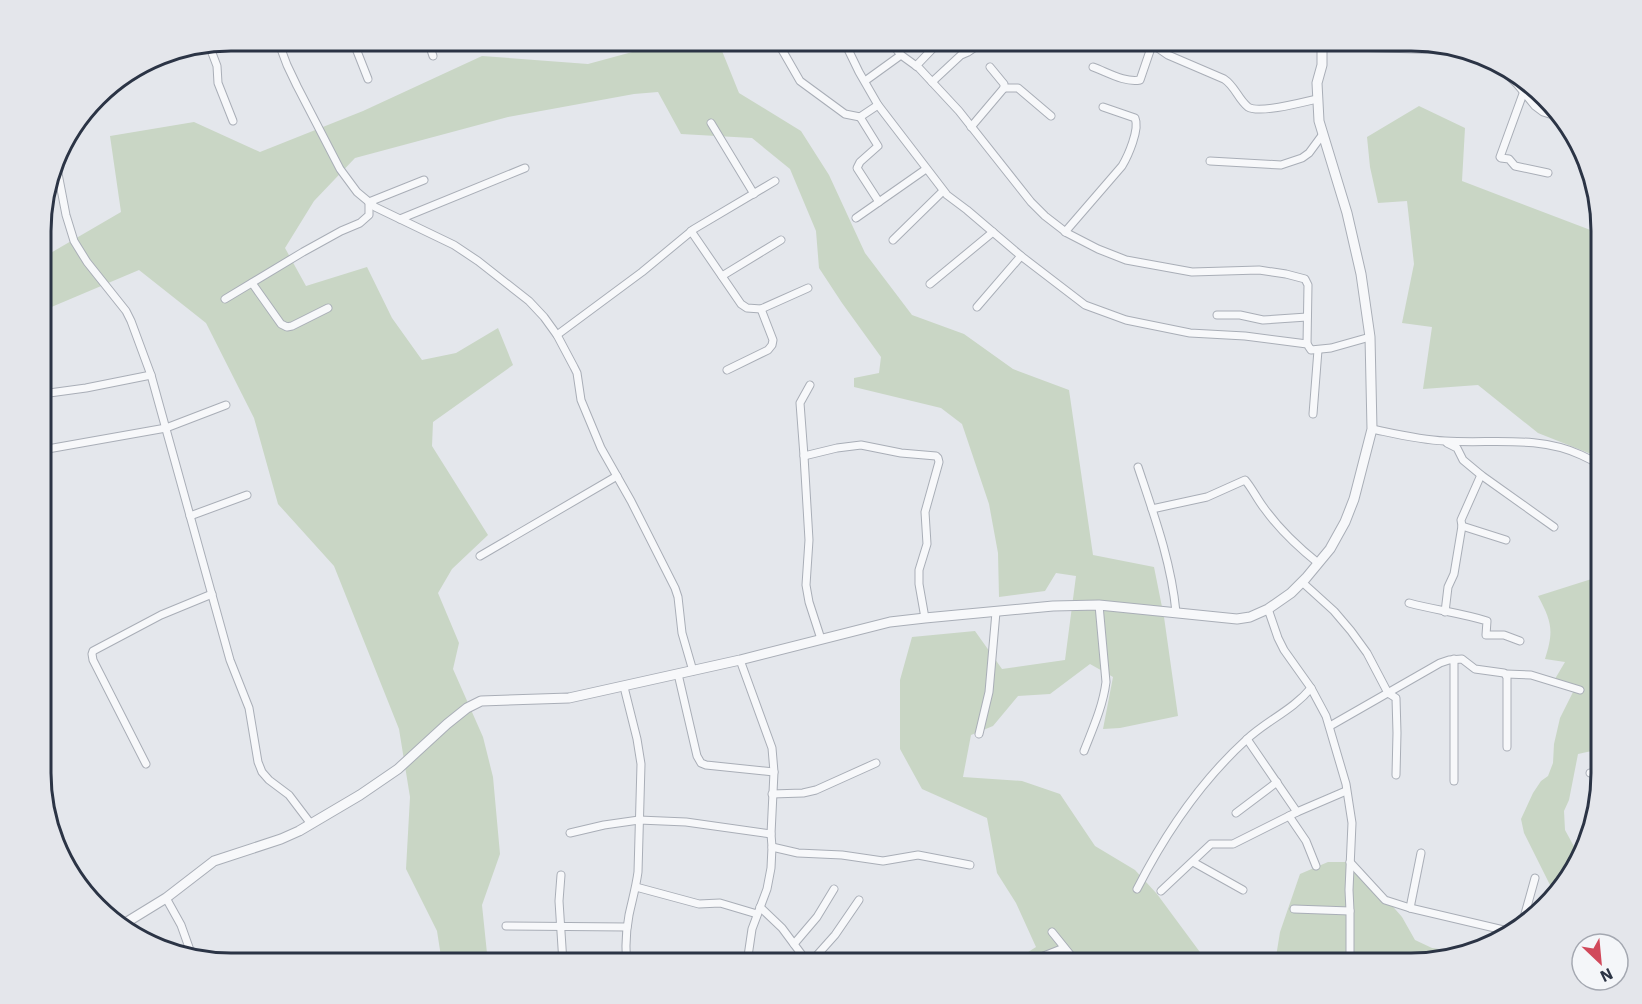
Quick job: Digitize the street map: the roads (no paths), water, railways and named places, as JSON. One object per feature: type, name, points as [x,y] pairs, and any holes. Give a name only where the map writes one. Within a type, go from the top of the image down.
[{"type":"street","points":[[282,51],[340,169],[357,192],[375,207],[454,245],[478,261],[529,301],[557,335],[577,373],[579,395],[601,448],[675,588],[682,633],[693,671]]},
{"type":"street","points":[[357,51],[368,79]]},
{"type":"street","points":[[431,51],[433,56]]},
{"type":"street","points":[[783,51],[800,81],[845,114],[860,117],[879,105]]},
{"type":"street","points":[[849,51],[879,105],[943,191],[1021,256],[1085,305],[1126,320],[1190,333],[1245,336],[1307,344]]},
{"type":"street","points":[[898,51],[932,82],[972,127],[1031,202],[1065,232],[1126,260],[1192,272],[1259,270],[1300,277],[1305,279],[1308,285],[1307,344],[1311,350],[1371,337]]},
{"type":"street","points":[[916,66],[930,51]]},
{"type":"street","points":[[932,82],[961,55],[969,51]]},
{"type":"street","points":[[1093,67],[1127,80],[1140,80],[1150,51]]},
{"type":"street","points":[[1162,51],[1224,79],[1251,109],[1280,107],[1317,99]]},
{"type":"street","points":[[129,921],[166,898],[214,861],[273,843],[360,795],[388,776],[474,703],[481,701],[569,698],[740,660],[890,622],[1053,606],[1099,605],[1237,619],[1250,617],[1268,609],[1291,593],[1330,549],[1345,522],[1354,499],[1372,429],[1371,337],[1354,239],[1323,134],[1317,99],[1322,51]]},
{"type":"street","points":[[212,53],[217,66],[218,83],[233,121]]},
{"type":"street","points":[[864,81],[901,55]]},
{"type":"street","points":[[990,67],[1004,84],[1004,88]]},
{"type":"street","points":[[972,127],[1004,88]]},
{"type":"street","points":[[1004,88],[1018,88],[1052,116]]},
{"type":"street","points":[[1524,91],[1500,157],[1509,159],[1515,166],[1548,173]]},
{"type":"street","points":[[1525,93],[1535,106],[1546,113]]},
{"type":"street","points":[[1065,232],[1122,166],[1135,134],[1138,124],[1135,118],[1103,107]]},
{"type":"street","points":[[860,117],[878,146],[860,162],[857,168],[879,202]]},
{"type":"street","points":[[711,123],[754,194]]},
{"type":"street","points":[[1210,161],[1281,165],[1302,159],[1323,134]]},
{"type":"street","points":[[400,219],[525,168]]},
{"type":"street","points":[[856,218],[926,170]]},
{"type":"street","points":[[59,179],[74,241],[131,321],[151,375],[232,668],[249,708],[258,762],[262,772],[289,795],[311,824]]},
{"type":"street","points":[[369,202],[424,180]]},
{"type":"street","points":[[557,335],[642,272],[691,231],[775,181]]},
{"type":"street","points":[[893,240],[943,191]]},
{"type":"street","points":[[225,299],[303,252],[360,223],[369,215],[369,202]]},
{"type":"street","points":[[691,231],[741,304],[752,309],[761,309],[808,288]]},
{"type":"street","points":[[930,284],[993,232]]},
{"type":"street","points":[[722,276],[781,240]]},
{"type":"street","points":[[977,308],[1021,256]]},
{"type":"street","points":[[252,283],[281,324],[287,327],[328,308]]},
{"type":"street","points":[[727,370],[768,350],[772,345],[773,340],[761,309]]},
{"type":"street","points":[[1217,315],[1240,315],[1263,320],[1307,317]]},
{"type":"street","points":[[1313,414],[1318,350]]},
{"type":"street","points":[[51,393],[151,375]]},
{"type":"street","points":[[810,385],[800,403],[808,540],[806,585],[821,639]]},
{"type":"street","points":[[51,448],[166,428],[226,405]]},
{"type":"street","points":[[1372,429],[1426,440],[1535,442],[1560,447],[1591,460]]},
{"type":"street","points":[[1445,441],[1457,448],[1463,460],[1481,475],[1554,527]]},
{"type":"street","points":[[804,456],[861,445],[938,458],[939,462],[925,512],[927,544],[919,570],[925,618]]},
{"type":"street","points":[[1138,467],[1169,565],[1176,612]]},
{"type":"street","points":[[1445,612],[1448,587],[1454,574],[1461,520],[1481,475]]},
{"type":"street","points":[[480,556],[617,476]]},
{"type":"street","points":[[1152,509],[1207,497],[1245,480],[1263,508],[1277,524],[1293,542],[1318,563]]},
{"type":"street","points":[[190,516],[247,495]]},
{"type":"street","points":[[1462,526],[1506,540]]},
{"type":"street","points":[[1302,582],[1334,611],[1366,653],[1388,693],[1396,698],[1395,775]]},
{"type":"street","points":[[146,764],[93,660],[93,651],[161,615],[212,594]]},
{"type":"street","points":[[1409,603],[1487,621],[1486,635],[1504,635],[1520,641]]},
{"type":"street","points":[[1084,751],[1105,692],[1099,605]]},
{"type":"street","points":[[1268,609],[1278,639],[1311,688],[1330,726],[1346,791],[1352,823],[1349,890],[1350,953]]},
{"type":"street","points":[[979,734],[989,692],[996,612]]},
{"type":"street","points":[[1454,659],[1454,781]]},
{"type":"street","points":[[1330,726],[1440,663],[1454,659],[1464,659],[1477,670],[1531,675],[1580,690]]},
{"type":"street","points":[[740,660],[772,748],[774,772],[771,868],[767,889],[750,938],[748,953]]},
{"type":"street","points":[[678,674],[697,756],[701,764],[774,772]]},
{"type":"street","points":[[1506,674],[1508,679],[1507,747]]},
{"type":"street","points":[[624,687],[641,764],[636,887],[627,927],[626,953]]},
{"type":"street","points":[[1137,889],[1168,834],[1196,794],[1247,739],[1294,705],[1311,688]]},
{"type":"street","points":[[1247,739],[1297,812]]},
{"type":"street","points":[[772,794],[803,793],[816,790],[876,762]]},
{"type":"street","points":[[1236,813],[1277,782]]},
{"type":"street","points":[[1161,891],[1212,844],[1233,844],[1288,816],[1346,791]]},
{"type":"street","points":[[1288,816],[1306,841],[1316,866]]},
{"type":"street","points":[[570,832],[639,820],[686,822],[771,834]]},
{"type":"street","points":[[772,847],[798,853],[842,855],[884,861],[918,855],[970,865]]},
{"type":"street","points":[[1410,908],[1421,853]]},
{"type":"street","points":[[1193,862],[1243,890]]},
{"type":"street","points":[[1350,862],[1385,900],[1500,929]]},
{"type":"street","points":[[561,875],[562,953]]},
{"type":"street","points":[[1526,911],[1535,878]]},
{"type":"street","points":[[636,887],[699,904],[720,903],[758,911],[782,927],[801,953]]},
{"type":"street","points":[[794,944],[817,917],[834,890]]},
{"type":"street","points":[[166,898],[181,925],[189,948]]},
{"type":"street","points":[[818,953],[835,935],[858,900]]},
{"type":"street","points":[[1294,909],[1350,911]]},
{"type":"street","points":[[506,926],[627,927]]},
{"type":"street","points":[[1052,932],[1068,953]]},
{"type":"street","points":[[1051,953],[1064,948]]}]
